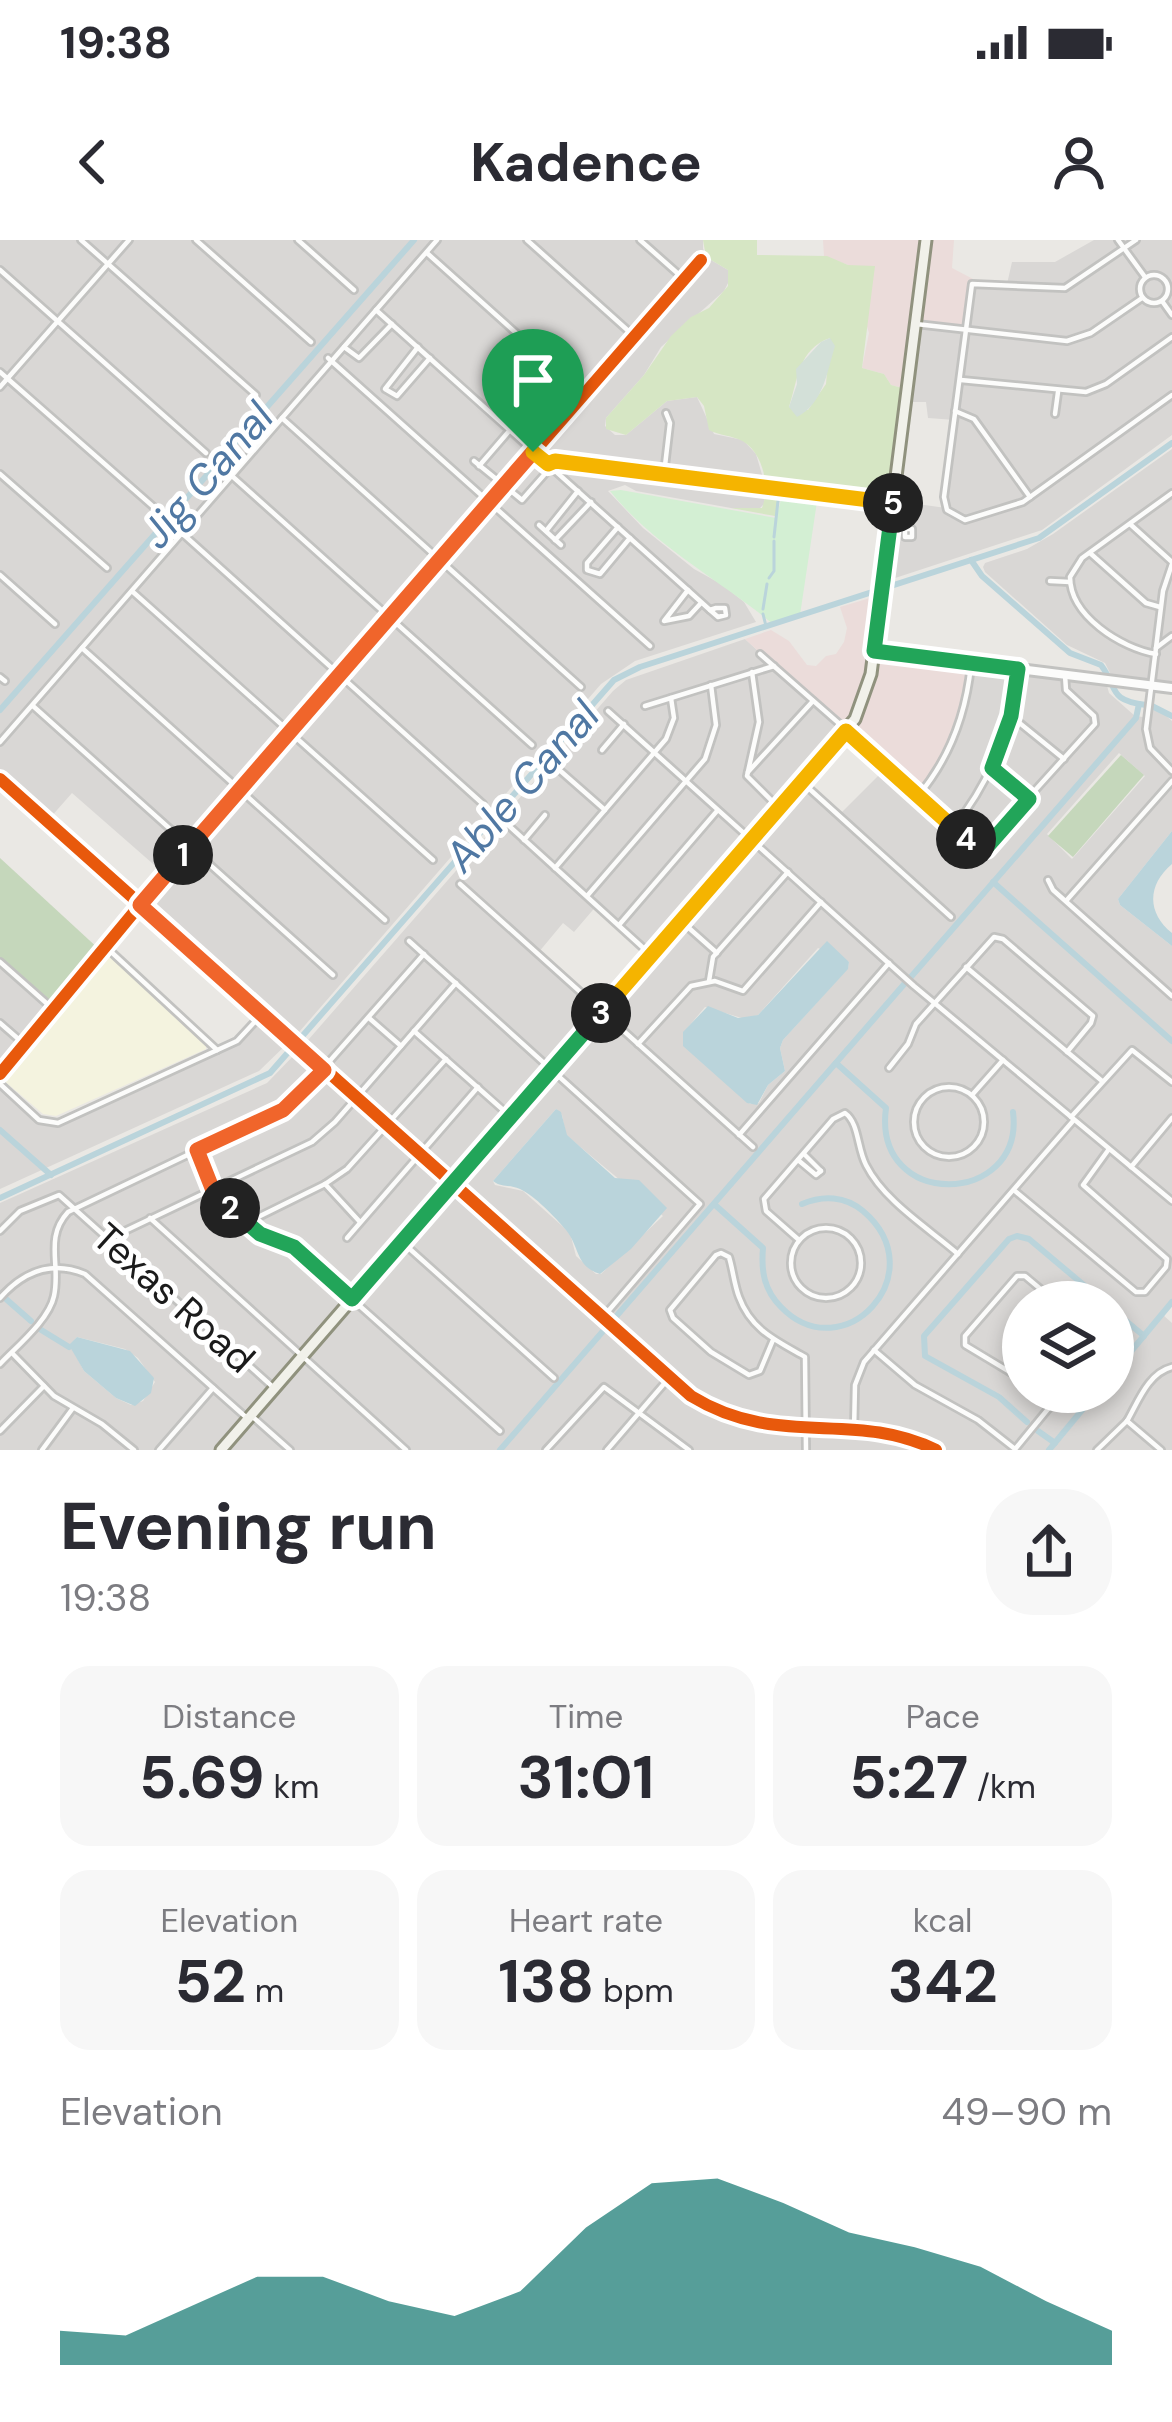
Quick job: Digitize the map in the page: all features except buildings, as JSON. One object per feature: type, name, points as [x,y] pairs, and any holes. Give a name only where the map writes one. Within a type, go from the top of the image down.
[{"type":"main road","points":[[221,1450],[846,731],[864,701],[882,596],[926,240]]},
{"type":"street","points":[[81,240],[256,395]]},
{"type":"street","points":[[0,387],[129,240]]},
{"type":"street","points":[[196,240],[311,342]]},
{"type":"street","points":[[298,240],[353,290]]},
{"type":"street","points":[[0,742],[437,240]]},
{"type":"street","points":[[526,240],[634,336]]},
{"type":"street","points":[[640,240],[684,279]]},
{"type":"street","points":[[1118,240],[1145,277]]},
{"type":"street","points":[[1136,240],[1061,289],[972,284],[944,502],[950,514],[970,519],[1030,497],[1172,395]]},
{"type":"street","points":[[426,252],[584,394]]},
{"type":"street","points":[[0,1074],[140,905],[701,260]]},
{"type":"street","points":[[0,270],[206,453]]},
{"type":"street","points":[[1145,277],[1169,278],[1162,301],[1149,303],[1142,298],[1140,285],[1145,277]]},
{"type":"street","points":[[916,324],[1072,340],[1091,333],[1142,298]]},
{"type":"street","points":[[1162,301],[1172,314]]},
{"type":"street","points":[[376,310],[710,610]]},
{"type":"street","points":[[344,346],[359,358],[392,324]]},
{"type":"street","points":[[959,379],[1081,393],[1098,388],[1172,337]]},
{"type":"street","points":[[418,347],[385,389],[397,396],[430,358]]},
{"type":"street","points":[[330,359],[650,646]]},
{"type":"street","points":[[0,372],[157,510]]},
{"type":"street","points":[[1055,414],[1058,392]]},
{"type":"street","points":[[955,411],[974,419],[1030,497]]},
{"type":"street","points":[[664,474],[670,423],[666,412]]},
{"type":"street","points":[[282,418],[581,687]]},
{"type":"street","points":[[510,430],[476,464],[522,500],[555,461],[893,503]]},
{"type":"street","points":[[0,474],[106,568]]},
{"type":"street","points":[[232,476],[532,745]]},
{"type":"street","points":[[546,531],[578,491]]},
{"type":"street","points":[[1171,496],[1090,553],[1074,568],[1070,582],[1078,605],[1135,650],[1156,651],[1172,636]]},
{"type":"street","points":[[538,525],[558,543],[591,502]]},
{"type":"street","points":[[1130,524],[1172,563],[1146,740],[1172,771]]},
{"type":"street","points":[[618,527],[586,563],[587,570],[597,578],[630,538]]},
{"type":"street","points":[[890,530],[904,532]]},
{"type":"street","points":[[182,533],[483,803]]},
{"type":"street","points":[[1090,553],[1146,603],[1162,607]]},
{"type":"street","points":[[0,575],[55,624]]},
{"type":"street","points":[[1051,581],[1070,582]]},
{"type":"street","points":[[132,590],[433,860]]},
{"type":"street","points":[[688,590],[664,620],[689,616],[702,602]]},
{"type":"street","points":[[82,648],[385,920]]},
{"type":"street","points":[[874,651],[1168,688]]},
{"type":"street","points":[[760,654],[982,850],[1096,720],[1066,690],[1065,675]]},
{"type":"street","points":[[918,796],[958,729],[971,663]]},
{"type":"street","points":[[645,706],[774,666]]},
{"type":"street","points":[[953,828],[992,768],[1011,716],[1018,669]]},
{"type":"street","points":[[752,672],[759,722],[748,780],[779,808]]},
{"type":"street","points":[[587,896],[702,763],[714,736],[716,708],[711,685]]},
{"type":"street","points":[[555,868],[655,753],[673,726],[671,698]]},
{"type":"street","points":[[748,772],[813,701]]},
{"type":"street","points":[[32,705],[332,975]]},
{"type":"street","points":[[608,711],[935,1003],[1169,1199],[1172,1190]]},
{"type":"street","points":[[1011,716],[1064,759]]},
{"type":"street","points":[[602,749],[623,724]]},
{"type":"street","points":[[556,767],[605,810]]},
{"type":"street","points":[[992,768],[1029,799]]},
{"type":"street","points":[[0,779],[701,1403],[733,1419],[778,1430],[897,1436],[936,1450]]},
{"type":"street","points":[[1066,902],[1172,781]]},
{"type":"street","points":[[802,782],[951,917]]},
{"type":"street","points":[[619,925],[718,810]]},
{"type":"street","points":[[524,840],[545,815]]},
{"type":"street","points":[[508,825],[652,955]]},
{"type":"street","points":[[709,981],[709,965],[717,953],[788,872]]},
{"type":"street","points":[[1048,880],[1066,902],[1172,996]]},
{"type":"street","points":[[460,884],[753,1147]]},
{"type":"street","points":[[638,1044],[685,991],[709,981],[742,991],[821,902]]},
{"type":"street","points":[[681,921],[717,953]]},
{"type":"street","points":[[889,1068],[908,1044],[913,1028],[990,939],[998,937],[1093,1016],[1067,1052]]},
{"type":"street","points":[[409,941],[700,1204],[602,1319]]},
{"type":"street","points":[[105,946],[217,1050]]},
{"type":"street","points":[[0,1364],[51,1305],[55,1231],[74,1208],[283,1110],[424,955]]},
{"type":"street","points":[[0,962],[53,1009]]},
{"type":"street","points":[[739,1135],[889,963]]},
{"type":"street","points":[[966,967],[1102,1081]]},
{"type":"street","points":[[108,1239],[312,1142],[456,983]]},
{"type":"street","points":[[0,1084],[39,1120],[54,1124],[241,1038],[262,1015]]},
{"type":"street","points":[[369,1018],[401,1046]]},
{"type":"street","points":[[0,1023],[24,1044]]},
{"type":"street","points":[[414,1030],[511,1117]]},
{"type":"street","points":[[854,1431],[856,1381],[874,1350],[1102,1081],[1132,1050],[1172,1082]]},
{"type":"street","points":[[246,1222],[325,1184],[351,1165],[446,1059]]},
{"type":"street","points":[[972,1095],[1003,1060]]},
{"type":"street","points":[[346,1238],[478,1087]]},
{"type":"street","points":[[947,1087],[972,1095],[984,1122],[973,1147],[946,1157],[923,1146],[914,1119],[925,1096],[947,1087]]},
{"type":"street","points":[[800,1240],[764,1208],[764,1199],[837,1115],[849,1114],[862,1159],[874,1178],[958,1254]]},
{"type":"street","points":[[1131,1167],[1172,1118]]},
{"type":"street","points":[[1014,1190],[1137,1292],[1148,1290],[1166,1268],[1167,1259],[1084,1189],[1085,1177],[1109,1149]]},
{"type":"street","points":[[197,1150],[217,1196],[265,1237],[294,1247],[500,1431]]},
{"type":"street","points":[[801,1157],[821,1171]]},
{"type":"street","points":[[325,1184],[360,1222]]},
{"type":"street","points":[[0,1232],[20,1211],[59,1195],[74,1208]]},
{"type":"street","name":"Texas Road","points":[[74,1208],[275,1388]]},
{"type":"street","points":[[151,1218],[406,1450]]},
{"type":"street","points":[[827,1228],[850,1238],[861,1259],[853,1285],[845,1293],[827,1298],[804,1291],[791,1267],[800,1240],[827,1228]]},
{"type":"street","points":[[402,1242],[554,1378]]},
{"type":"street","points":[[772,1340],[760,1371],[749,1375],[711,1352],[670,1314],[671,1306],[721,1253],[732,1262],[746,1312],[772,1340],[806,1357],[806,1450]]},
{"type":"street","points":[[0,1298],[21,1276],[55,1269],[88,1276],[290,1450]]},
{"type":"street","points":[[1002,1293],[964,1336],[964,1345],[1002,1368]]},
{"type":"street","points":[[874,1350],[915,1385],[978,1420],[1014,1450],[1045,1413]]},
{"type":"street","points":[[11,1352],[44,1386],[134,1450]]},
{"type":"street","points":[[1096,1450],[1127,1421],[1164,1368],[1172,1367]]},
{"type":"street","points":[[607,1450],[670,1378]]},
{"type":"street","points":[[0,1431],[44,1386]]},
{"type":"street","points":[[546,1450],[604,1387],[688,1450]]},
{"type":"street","points":[[159,1450],[213,1388]]},
{"type":"street","points":[[42,1450],[73,1408]]},
{"type":"street","points":[[1127,1421],[1161,1450]]},
{"type":"street","points":[[50,1441],[60,1450]]},
{"type":"street","points":[[667,1450],[674,1441]]},
{"type":"shaded area","points":[[0,240],[703,240],[711,260],[728,270],[730,279],[724,291],[661,347],[644,375],[606,418],[605,426],[615,435],[626,435],[667,401],[697,397],[714,434],[743,440],[756,454],[765,485],[764,504],[758,510],[731,508],[625,485],[608,491],[643,528],[744,602],[756,622],[635,661],[601,684],[293,1039],[146,905],[168,877],[72,793],[50,818],[0,772]]},
{"type":"shaded area","points":[[823,240],[924,240],[906,389],[891,385],[884,374],[862,368],[869,333],[848,265],[824,256]]},
{"type":"shaded area","points":[[928,240],[954,240],[952,268],[975,280],[969,330],[919,324]]},
{"type":"shaded area","points":[[1094,240],[1172,240],[1172,435],[1042,530],[886,581],[896,501],[946,508],[955,420],[928,418],[926,402],[908,402],[918,324],[968,329],[975,280],[1007,284],[1012,262],[1055,262]]},
{"type":"shaded area","points":[[830,338],[835,346],[823,386],[813,404],[797,417],[789,407],[797,384],[796,369]]},
{"type":"shaded area","points":[[1172,449],[1172,686],[1113,679],[1105,663],[1067,645],[983,567],[1053,534]]},
{"type":"shaded area","points":[[880,595],[866,690],[844,730],[745,639],[771,630],[789,641],[807,665],[816,666],[836,654],[844,642],[847,628],[840,607]]},
{"type":"shaded area","points":[[745,639],[844,730],[651,952],[598,904],[574,932],[563,923],[538,953],[601,1010],[452,1182],[302,1047],[613,691],[626,680]]},
{"type":"shaded area","points":[[876,653],[972,666],[957,735],[920,796],[848,733],[866,702]]},
{"type":"shaded area","points":[[972,666],[1106,682],[1109,693],[1135,716],[1143,717],[1156,707],[1172,721],[1172,831],[1118,899],[1172,946],[1172,1305],[1163,1315],[1172,1323],[1172,1450],[940,1450],[911,1437],[759,1424],[692,1394],[455,1185],[804,784],[838,816],[886,768],[919,795]],"holes":[[[1119,753],[1145,776],[1072,859],[1047,834]],[[818,948],[849,962],[848,968],[783,1040],[785,1071],[768,1085],[759,1103],[750,1104],[684,1032],[705,1007],[745,1019],[758,1015]],[[556,1109],[566,1135],[663,1216],[601,1274],[576,1256],[570,1233],[523,1191],[493,1181]]]},
{"type":"shaded area","points":[[1121,755],[1144,775],[1073,857],[1048,836]]},
{"type":"shaded area","points":[[0,858],[101,951],[54,1007],[0,959]]},
{"type":"shaded area","points":[[108,955],[206,1043],[206,1049],[56,1116],[43,1114],[2,1079]]},
{"type":"shaded area","points":[[0,959],[54,1007],[0,1073]]},
{"type":"shaded area","points":[[259,1014],[290,1041],[259,1071],[0,1189],[0,1083],[41,1120],[54,1121],[236,1037]]},
{"type":"shaded area","points":[[299,1050],[449,1185],[218,1450],[0,1450],[0,1203],[267,1083]],"holes":[[[77,1337],[125,1349],[155,1382],[143,1401],[131,1405],[84,1371],[70,1345]]]},
{"type":"shaded area","points":[[452,1188],[690,1398],[710,1410],[771,1431],[884,1435],[932,1450],[224,1450]]},
{"type":"green space","points":[[703,240],[757,240],[757,255],[827,256],[848,265],[875,266],[862,368],[884,374],[891,385],[906,389],[892,501],[783,489],[775,516],[731,508],[762,508],[762,468],[746,444],[709,430],[697,397],[667,401],[626,435],[606,429],[606,418],[671,336],[709,308],[728,286],[728,270],[706,257]],"holes":[[[830,338],[826,384],[808,410],[789,407],[805,358]]]},
{"type":"green space","points":[[784,489],[818,495],[800,615],[773,624],[667,546],[610,491],[776,518]]},
{"type":"water","points":[[1172,831],[1172,864],[1158,881],[1153,899],[1158,917],[1172,933],[1172,946],[1118,899]]},
{"type":"water","points":[[827,941],[849,962],[848,969],[783,1040],[785,1071],[768,1085],[757,1105],[747,1103],[683,1046],[683,1032],[708,1006],[738,1018],[758,1015]]},
{"type":"water","points":[[556,1109],[567,1135],[615,1178],[639,1180],[667,1208],[631,1249],[600,1274],[586,1266],[566,1230],[538,1202],[520,1189],[493,1181]]},
{"type":"water","points":[[77,1337],[130,1351],[154,1378],[151,1393],[135,1406],[116,1398],[84,1371],[69,1345]]},
{"type":"waterway","name":"Jig Canal","points":[[0,710],[414,240]]},
{"type":"waterway","name":"Able Canal","points":[[0,1198],[270,1073],[614,680],[640,667],[1039,538],[1172,443]]},
{"type":"waterway","points":[[774,537],[779,492]]},
{"type":"waterway","points":[[769,578],[774,571],[774,541]]},
{"type":"waterway","points":[[971,560],[982,576],[1070,653],[1101,665],[1119,696],[1146,705]]},
{"type":"waterway","points":[[763,609],[767,584]]},
{"type":"waterway","points":[[763,614],[766,626]]},
{"type":"waterway","points":[[910,978],[1136,718],[1139,704]]},
{"type":"waterway","points":[[1152,706],[1172,716]]},
{"type":"waterway","points":[[993,882],[1172,1041]]},
{"type":"waterway","points":[[613,1320],[906,982]]},
{"type":"waterway","points":[[836,1063],[886,1108],[888,1142],[902,1165],[923,1180],[949,1184],[974,1180],[996,1166],[1010,1143],[1013,1112]]},
{"type":"waterway","name":"Jig Canal","points":[[0,1130],[51,1175]]},
{"type":"waterway","points":[[714,1204],[763,1248],[765,1280],[781,1307],[805,1324],[830,1328],[853,1321],[873,1306],[885,1285],[890,1261],[883,1236],[849,1202],[826,1198],[802,1204]]},
{"type":"waterway","points":[[1002,1400],[925,1356],[924,1336],[1009,1239],[1017,1236],[1029,1239],[1079,1281]]},
{"type":"waterway","points":[[6,1299],[31,1321]]},
{"type":"waterway","points":[[1134,1348],[1172,1302]]},
{"type":"waterway","points":[[38,1328],[69,1347]]},
{"type":"waterway","points":[[1134,1328],[1144,1336]]},
{"type":"waterway","points":[[500,1450],[604,1330]]},
{"type":"waterway","points":[[1017,1413],[1027,1422]]},
{"type":"waterway","points":[[1049,1450],[1080,1413]]},
{"type":"waterway","points":[[1038,1431],[1055,1443]]},
{"type":"cycle path","points":[[0,1074],[149,894],[701,260]]},
{"type":"cycle path","points":[[0,779],[691,1396],[755,1421],[875,1432],[936,1450]]},
{"type":"route","points":[[533,452],[548,464],[555,461],[893,503],[874,651],[1018,669],[1011,716],[992,768],[1029,799],[982,850],[846,731],[352,1299],[294,1247],[260,1234],[217,1196],[197,1150],[283,1110],[324,1070],[140,905],[533,452]]}]
